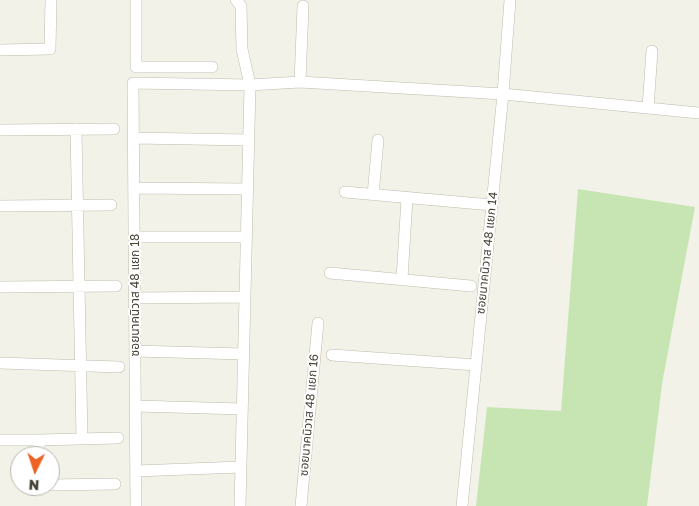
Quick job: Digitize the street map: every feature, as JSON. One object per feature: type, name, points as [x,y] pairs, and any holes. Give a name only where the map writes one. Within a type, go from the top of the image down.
[{"type":"street","points":[[0,50],[50,49],[51,0]]},
{"type":"street","points":[[136,0],[136,67],[212,67]]},
{"type":"street","points":[[236,0],[240,6],[242,49],[250,85],[240,506]]},
{"type":"street","name":"ซอยนาคนิวาส 48 แยก 14","points":[[462,506],[503,94],[510,0]]},
{"type":"street","points":[[300,82],[303,6]]},
{"type":"street","points":[[648,108],[652,51]]},
{"type":"street","points":[[250,85],[300,82],[503,94],[699,113]]},
{"type":"street","name":"ซอยนาคนิวาส 48 แยก 18","points":[[136,506],[134,83],[250,85]]},
{"type":"street","points":[[76,129],[82,439]]},
{"type":"street","points":[[0,130],[114,129]]},
{"type":"street","points":[[134,138],[248,140]]},
{"type":"street","points":[[373,195],[378,140]]},
{"type":"street","points":[[134,188],[247,189]]},
{"type":"street","points":[[345,192],[492,205]]},
{"type":"street","points":[[402,280],[407,198]]},
{"type":"street","points":[[0,206],[78,207],[111,205]]},
{"type":"street","points":[[135,237],[246,237]]},
{"type":"street","points":[[330,272],[471,286]]},
{"type":"street","points":[[0,287],[116,286]]},
{"type":"street","points":[[135,298],[245,296]]},
{"type":"street","name":"ซอยนาคนิวาส 48 แยก 16","points":[[301,506],[318,323]]},
{"type":"street","points":[[135,351],[244,354]]},
{"type":"street","points":[[332,355],[476,365]]},
{"type":"street","points":[[0,363],[119,367]]},
{"type":"street","points":[[136,406],[242,409]]},
{"type":"street","points":[[0,440],[118,438]]},
{"type":"street","points":[[39,440],[39,446]]},
{"type":"street","points":[[136,471],[241,467]]},
{"type":"street","points":[[60,485],[115,484]]},
{"type":"green space","points":[[578,189],[695,207],[662,384],[647,506],[476,506],[487,407],[561,411]]}]
